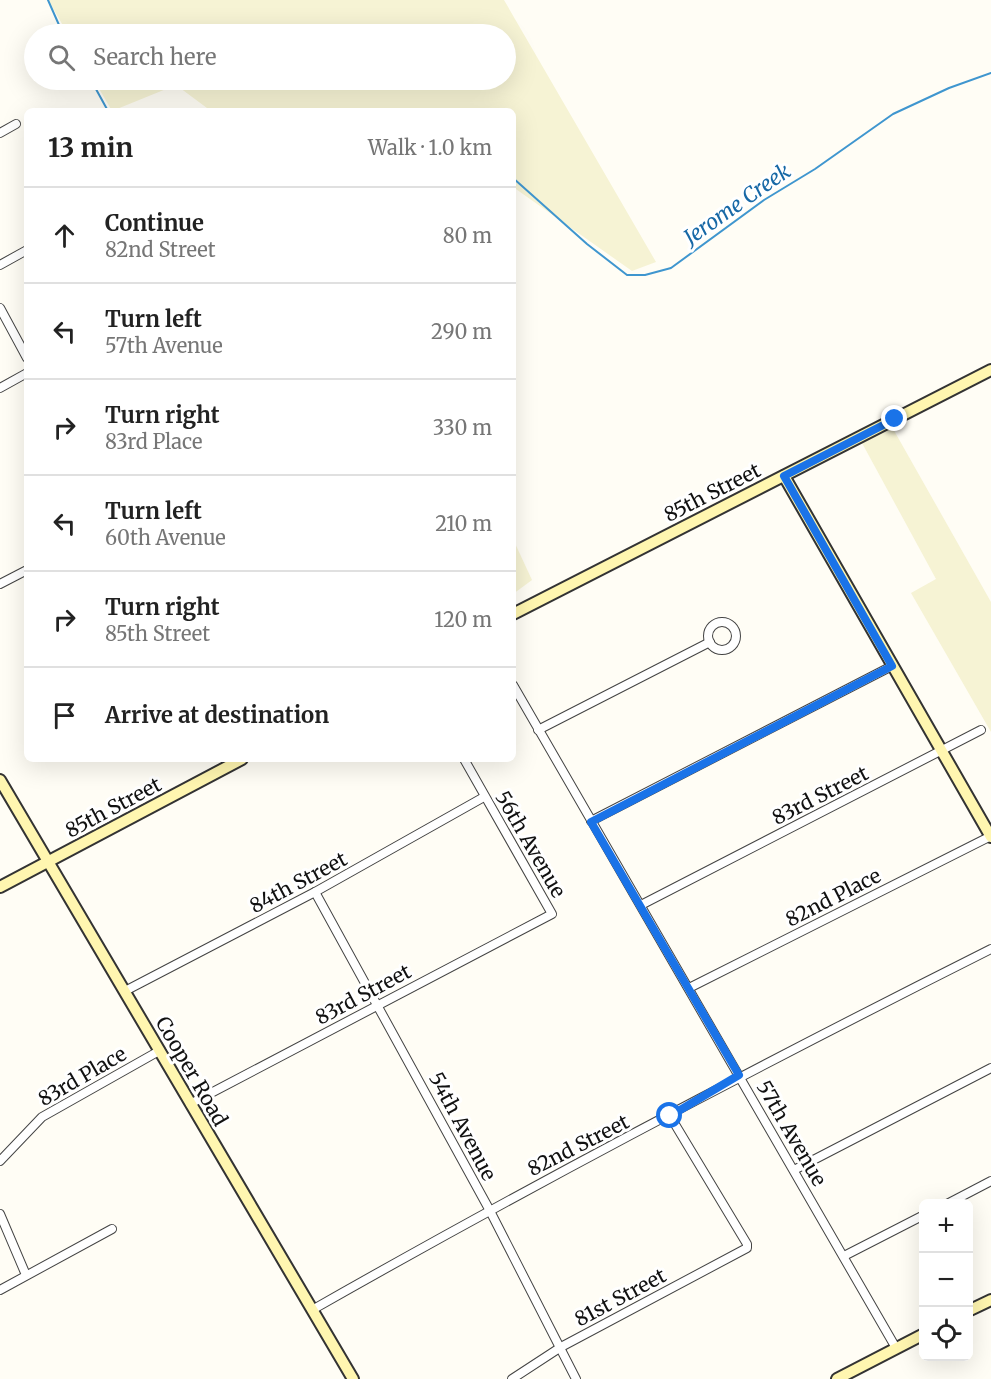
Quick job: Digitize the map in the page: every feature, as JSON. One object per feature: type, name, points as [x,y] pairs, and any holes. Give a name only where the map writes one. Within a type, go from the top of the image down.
[{"type":"street","points":[[0,133],[16,124]]},
{"type":"street","points":[[0,265],[24,252]]},
{"type":"street","points":[[0,308],[24,352]]},
{"type":"street","name":"85th Street","points":[[516,612],[991,370]]},
{"type":"street","points":[[0,388],[24,375]]},
{"type":"street","points":[[784,476],[991,836]]},
{"type":"street","points":[[0,584],[24,572]]},
{"type":"street","points":[[538,730],[710,642]]},
{"type":"street","points":[[591,822],[892,666]]},
{"type":"street","name":"57th Avenue","points":[[516,690],[896,1348]]},
{"type":"street","name":"83rd Street","points":[[641,905],[981,730]]},
{"type":"street","name":"85th Street","points":[[0,887],[236,762]]},
{"type":"street","name":"56th Avenue","points":[[466,762],[552,914]]},
{"type":"street","name":"Cooper Road","points":[[0,780],[353,1379]]},
{"type":"street","name":"84th Street","points":[[125,991],[315,892],[484,797]]},
{"type":"street","name":"82nd Place","points":[[689,988],[991,836]]},
{"type":"street","name":"54th Avenue","points":[[315,892],[379,1004],[489,1209],[576,1379]]},
{"type":"street","name":"83rd Street","points":[[190,1104],[552,914]]},
{"type":"street","name":"82nd Street","points":[[312,1310],[489,1209],[670,1116],[739,1075],[991,949]]},
{"type":"street","name":"83rd Place","points":[[0,1161],[42,1117],[159,1051]]},
{"type":"street","points":[[794,1170],[991,1068]]},
{"type":"street","name":"81st Street","points":[[512,1379],[561,1347],[747,1248],[747,1244],[670,1116]]},
{"type":"street","points":[[955,1199],[991,1181]]},
{"type":"street","points":[[0,1214],[26,1275]]},
{"type":"street","points":[[844,1256],[919,1218]]},
{"type":"street","points":[[0,1290],[112,1229]]},
{"type":"street","points":[[973,1309],[991,1300]]},
{"type":"street","points":[[837,1379],[919,1336]]},
{"type":"shaded area","points":[[48,0],[504,0],[656,262],[632,271],[516,189],[516,108],[207,108],[183,90],[516,90],[516,24],[62,24]]},
{"type":"shaded area","points":[[100,90],[164,90],[119,108],[110,108]]},
{"type":"shaded area","points":[[892,427],[991,602],[991,732],[911,593],[936,579],[862,443]]},
{"type":"shaded area","points":[[516,545],[532,580],[516,592]]},
{"type":"waterway","name":"Jerome Creek","points":[[48,0],[59,24]]},
{"type":"waterway","name":"Jerome Creek","points":[[516,181],[587,244],[627,275],[645,275],[671,268],[764,200],[815,169],[893,114],[949,88],[991,73]]},
{"type":"waterway","name":"Jerome Creek","points":[[96,90],[106,108]]},
{"type":"route","points":[[670,1116],[739,1075],[591,822],[892,666],[784,476],[895,419]]}]
